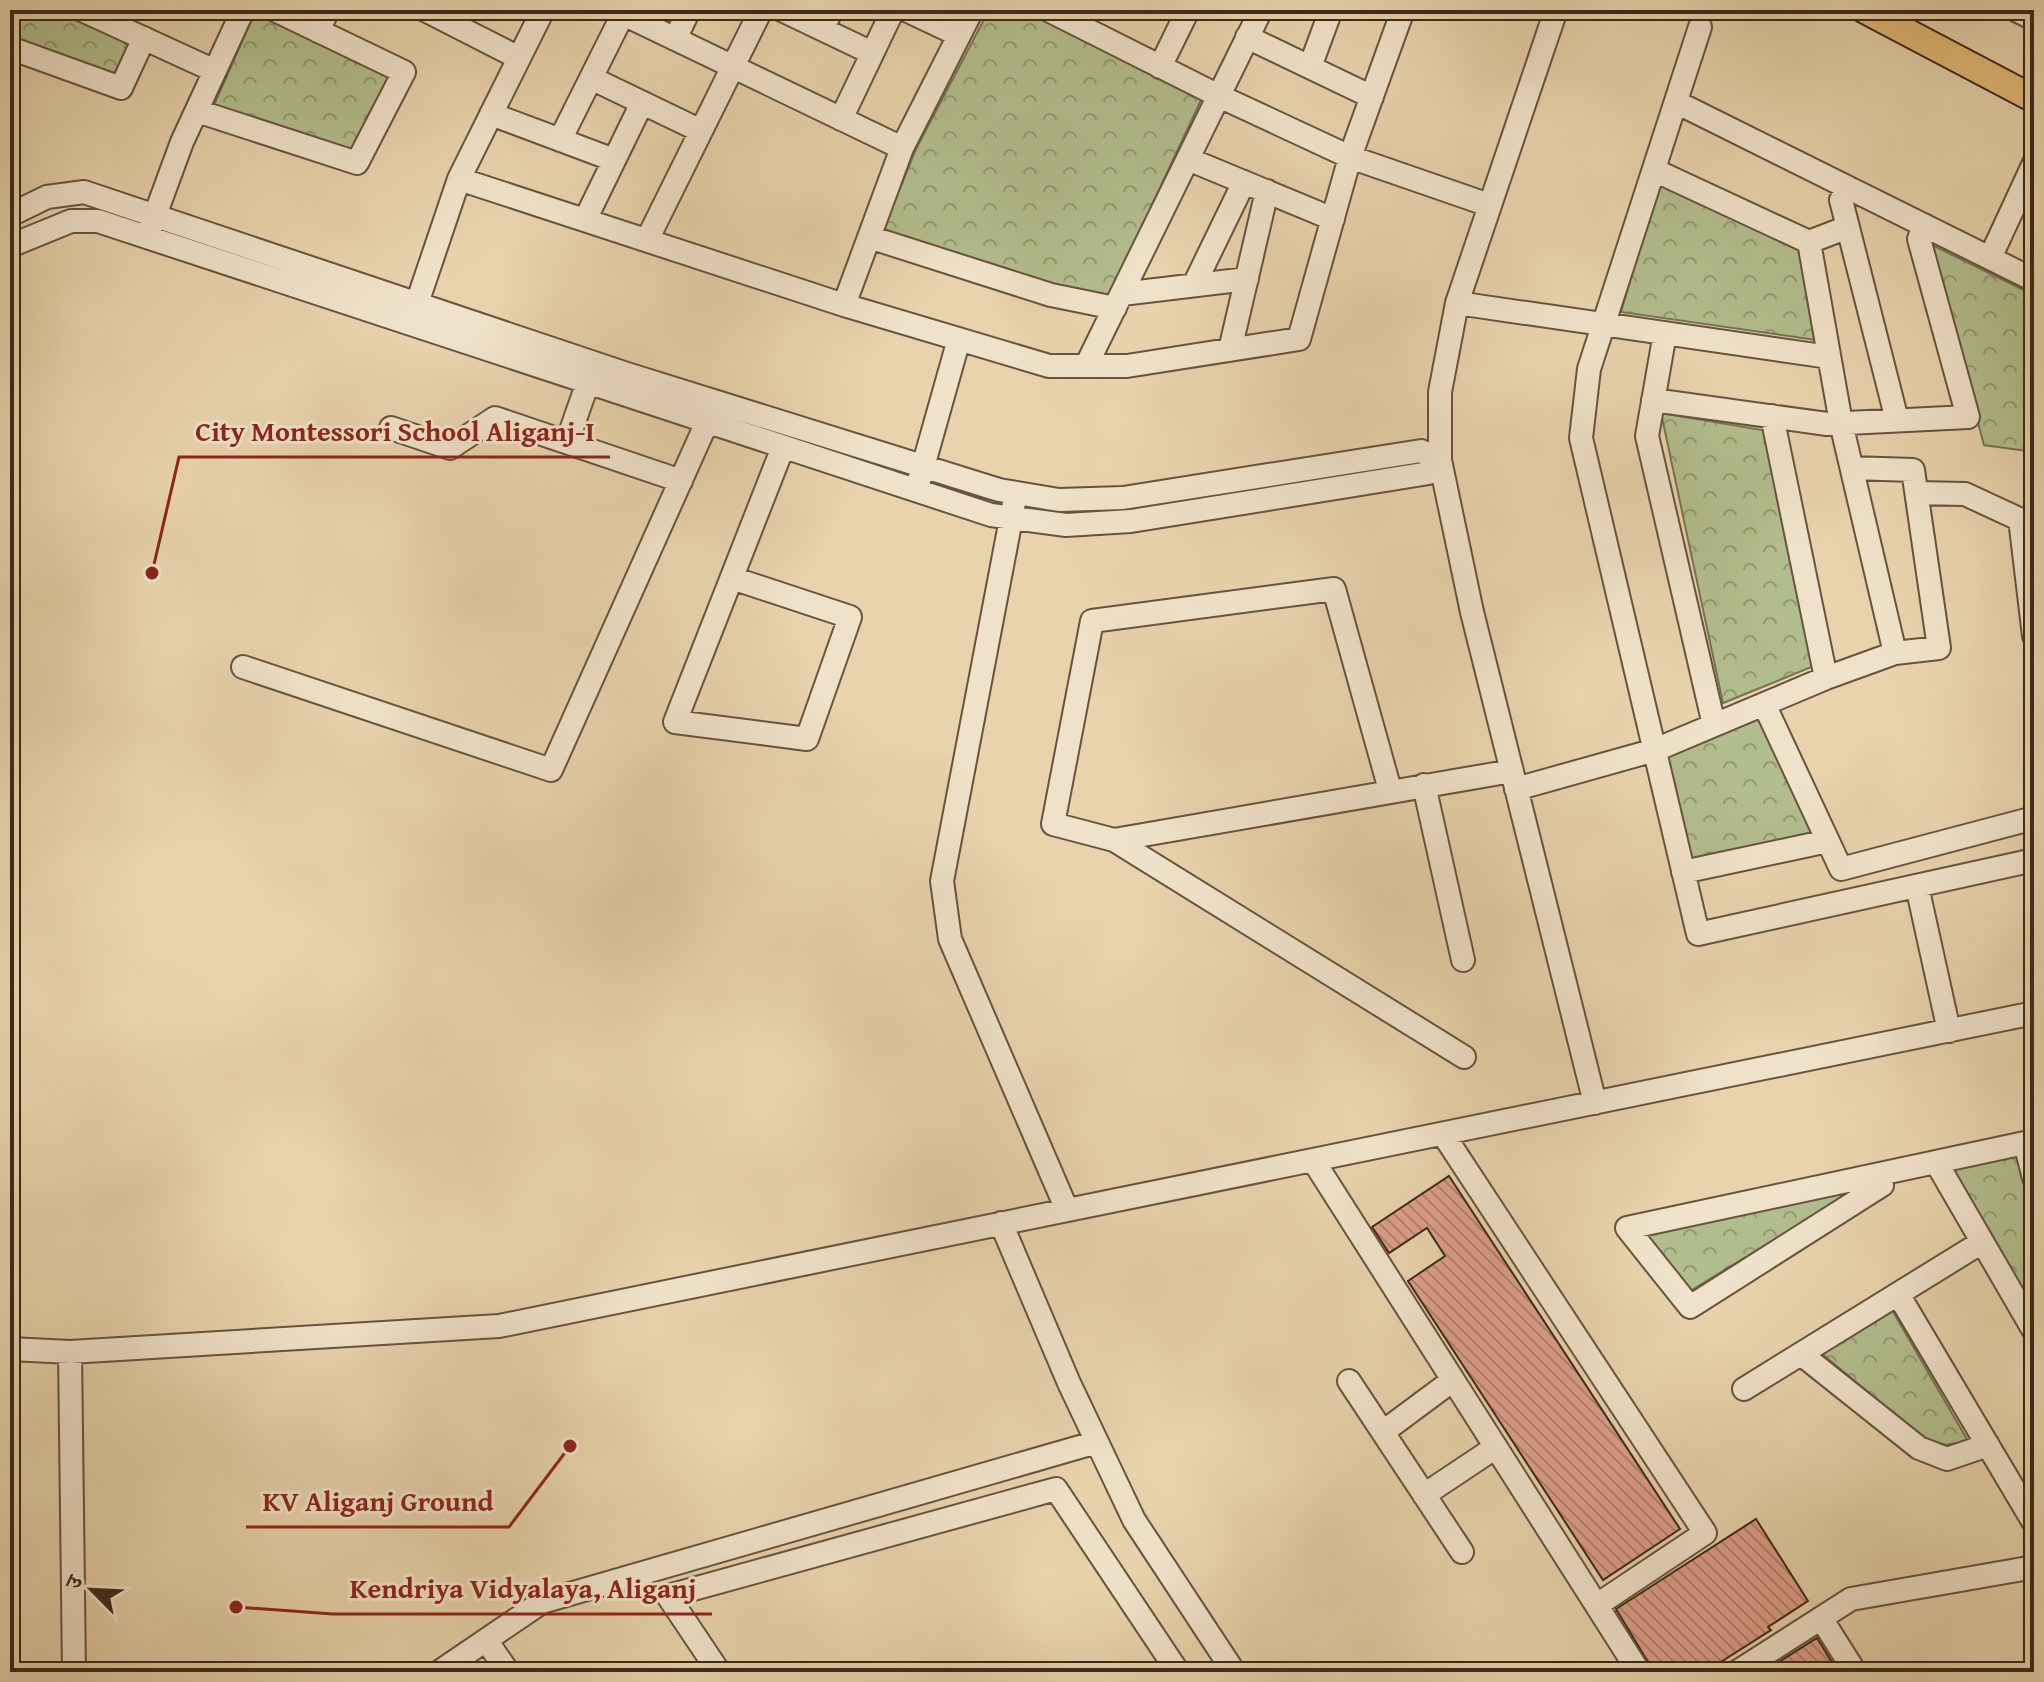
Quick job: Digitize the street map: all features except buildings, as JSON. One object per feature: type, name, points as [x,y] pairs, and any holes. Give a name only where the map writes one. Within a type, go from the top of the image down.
[{"type":"main road","points":[[1865,10],[2034,99]]},
{"type":"street","points":[[82,10],[215,71]]},
{"type":"street","points":[[147,237],[197,111],[243,10]]},
{"type":"street","points":[[197,111],[357,163],[404,72],[275,10]]},
{"type":"street","points":[[318,31],[328,10]]},
{"type":"street","points":[[413,313],[459,179],[543,10]]},
{"type":"street","points":[[675,39],[689,10]]},
{"type":"street","points":[[647,240],[761,10]]},
{"type":"street","points":[[782,10],[827,20],[872,53]]},
{"type":"street","points":[[841,119],[893,10]]},
{"type":"street","points":[[906,10],[959,35]]},
{"type":"street","points":[[844,305],[902,148],[972,10]]},
{"type":"street","points":[[1160,67],[1188,10]]},
{"type":"street","points":[[1086,366],[1261,10]]},
{"type":"street","points":[[1310,67],[1330,10]]},
{"type":"street","points":[[459,179],[844,305],[1049,366],[1127,366],[1299,339],[1350,157],[1403,10]]},
{"type":"street","points":[[1556,10],[1457,303],[1440,392],[1440,460],[1472,612],[1595,1103]]},
{"type":"street","points":[[2016,10],[2034,19]]},
{"type":"street","points":[[430,11],[519,58]]},
{"type":"street","points":[[1052,11],[1219,96],[1350,157],[1489,205]]},
{"type":"street","points":[[560,140],[619,12],[902,148]]},
{"type":"street","points":[[1700,27],[1589,369],[1581,438],[1698,934],[2034,860]]},
{"type":"street","points":[[1247,37],[1372,97]]},
{"type":"street","points":[[10,48],[121,88],[144,38]]},
{"type":"street","points":[[591,78],[701,131]]},
{"type":"street","points":[[1676,102],[2034,280]]},
{"type":"street","points":[[585,220],[642,103]]},
{"type":"street","points":[[491,114],[614,160]]},
{"type":"street","points":[[1188,159],[1333,219]]},
{"type":"street","points":[[1990,258],[2034,163]]},
{"type":"street","points":[[1654,170],[1809,242],[1848,227]]},
{"type":"street","points":[[1194,285],[1244,182]]},
{"type":"street","points":[[1847,187],[1841,200],[1897,420]]},
{"type":"street","points":[[1230,350],[1267,191]]},
{"type":"street","points":[[10,215],[47,197],[84,192],[155,215],[588,382],[991,515],[1066,525],[1131,521],[1429,473],[1440,460]]},
{"type":"street","points":[[10,246],[71,221],[98,221],[642,378],[923,467],[1015,493],[1059,500],[1123,498],[1421,451],[1440,460]]},
{"type":"street","points":[[1653,400],[1827,424],[1968,417],[1919,239],[1924,225]]},
{"type":"street","points":[[869,237],[1051,295],[1118,301],[1194,285],[1247,279]]},
{"type":"street","points":[[1809,242],[1841,423],[1895,653]]},
{"type":"street","points":[[1457,303],[1829,357]]},
{"type":"street","points":[[1665,333],[1647,436],[1714,725]]},
{"type":"street","points":[[917,490],[959,339]]},
{"type":"street","points":[[567,442],[588,382]]},
{"type":"street","points":[[1772,416],[1826,678]]},
{"type":"street","points":[[391,428],[450,448],[495,418],[681,481]]},
{"type":"street","points":[[243,667],[551,770],[707,422]]},
{"type":"street","points":[[732,578],[850,617],[807,739],[675,722],[783,447]]},
{"type":"street","points":[[1114,840],[1390,790],[1514,780],[1655,750],[1826,678],[1895,653],[1939,648],[1913,470],[1852,468]]},
{"type":"street","points":[[1015,493],[942,881],[950,939],[1067,1210]]},
{"type":"street","points":[[1917,493],[1965,494],[2027,522],[2034,636]]},
{"type":"street","points":[[1390,790],[1334,589],[1092,621],[1053,824],[1114,840],[1464,1057]]},
{"type":"street","points":[[1764,704],[1841,869],[2034,818]]},
{"type":"street","points":[[1424,785],[1463,960]]},
{"type":"street","points":[[1683,872],[1828,841]]},
{"type":"street","points":[[1917,886],[1949,1031]]},
{"type":"street","points":[[10,1349],[70,1352],[499,1326],[2034,1013]]},
{"type":"street","points":[[1443,1134],[1705,1533],[1597,1605]]},
{"type":"street","points":[[1880,1174],[1882,1185],[1690,1307],[1627,1228],[1936,1162],[2030,1142],[2034,1178]]},
{"type":"street","points":[[1313,1160],[1639,1672]]},
{"type":"street","points":[[1936,1162],[2034,1331]]},
{"type":"street","points":[[1001,1223],[1134,1520],[1234,1672]]},
{"type":"street","points":[[1744,1389],[1982,1242]]},
{"type":"street","points":[[1898,1294],[2034,1523]]},
{"type":"street","points":[[70,1352],[74,1672]]},
{"type":"street","points":[[1801,1354],[1919,1448],[1947,1459],[1988,1445]]},
{"type":"street","points":[[1383,1432],[1453,1380]]},
{"type":"street","points":[[1349,1381],[1462,1552]]},
{"type":"street","points":[[439,1672],[542,1602],[1097,1442]]},
{"type":"street","points":[[1424,1495],[1496,1447]]},
{"type":"street","points":[[719,1672],[668,1596],[1056,1489],[1178,1672]]},
{"type":"street","points":[[1737,1672],[1851,1599],[2034,1567]]},
{"type":"street","points":[[1821,1618],[1855,1672]]},
{"type":"street","points":[[486,1640],[508,1672]]},
{"type":"green space","points":[[10,10],[57,10],[132,44],[117,78],[10,38]]},
{"type":"green space","points":[[989,10],[1025,10],[1202,98],[1108,299],[990,270],[881,235],[916,149]]},
{"type":"green space","points":[[255,12],[393,76],[353,152],[214,105]]},
{"type":"green space","points":[[1659,183],[1803,249],[1816,340],[1621,312]]},
{"type":"green space","points":[[1930,244],[2034,295],[2034,452],[1984,445]]},
{"type":"green space","points":[[1661,413],[1768,431],[1814,666],[1723,703]]},
{"type":"green space","points":[[1761,718],[1814,834],[1689,860],[1665,757]]},
{"type":"green space","points":[[2019,1150],[2034,1225],[2034,1309],[1950,1170]]},
{"type":"green space","points":[[1854,1191],[1690,1291],[1642,1233]]},
{"type":"green space","points":[[1892,1310],[1968,1441],[1946,1445],[1923,1438],[1821,1353]]},
{"type":"place","name":"City Montessori School Aliganj-I","points":[[152,573]]},
{"type":"place","name":"KV Aliganj Ground","points":[[570,1446]]},
{"type":"place","name":"Kendriya Vidyalaya, Aliganj","points":[[236,1607]]}]
